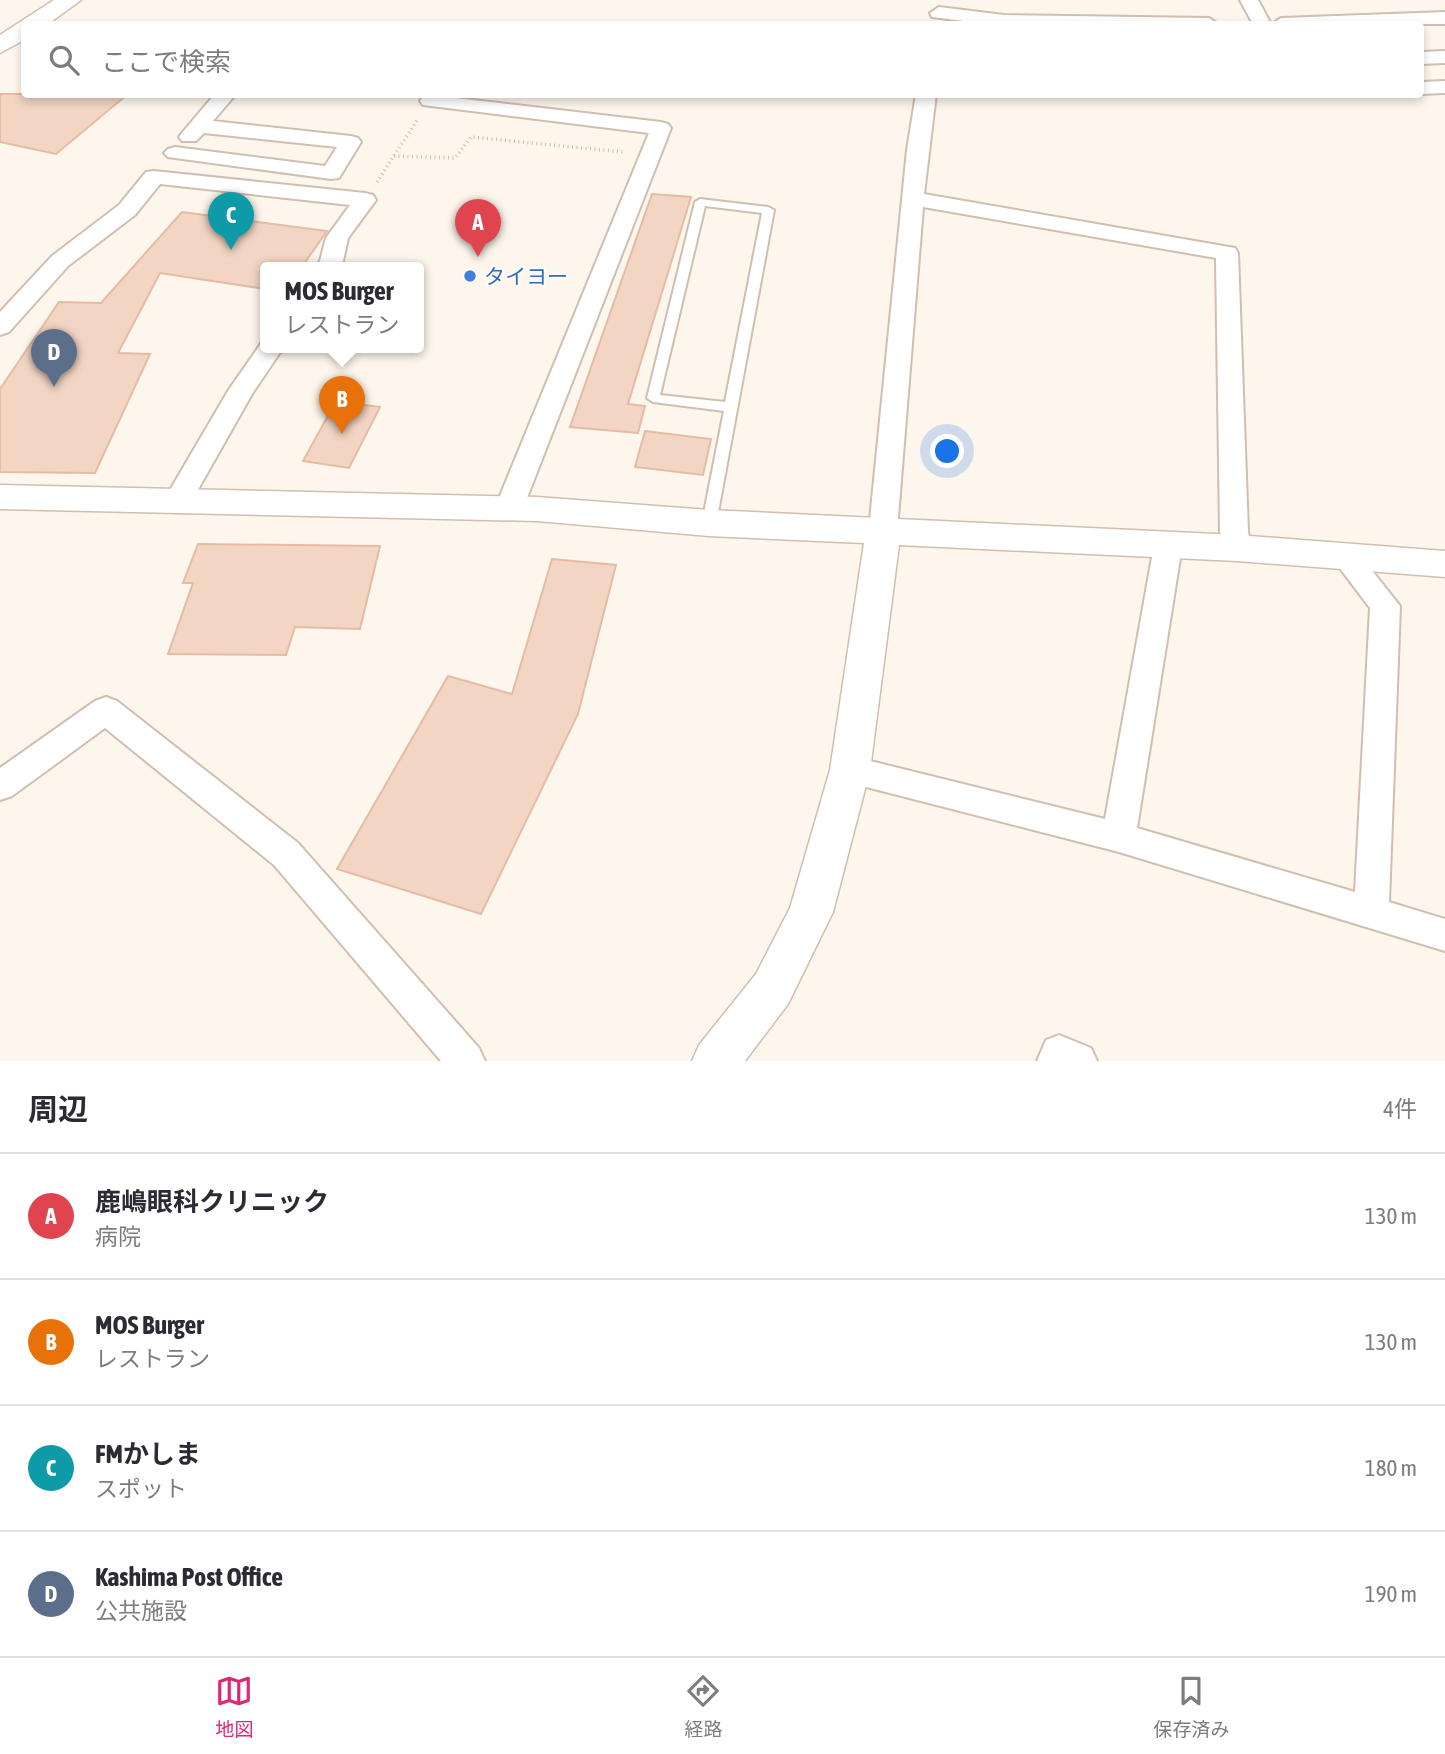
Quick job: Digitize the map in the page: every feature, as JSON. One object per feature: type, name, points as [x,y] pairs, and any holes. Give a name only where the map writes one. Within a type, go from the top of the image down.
[{"type":"street","points":[[38,21],[70,0]]},
{"type":"street","points":[[1250,0],[1260,21]]},
{"type":"street","points":[[939,13],[1004,21]]},
{"type":"street","points":[[1379,21],[1445,19]]},
{"type":"street","points":[[0,46],[21,32]]},
{"type":"street","points":[[1424,58],[1445,57]]},
{"type":"street","points":[[1424,88],[1445,87]]},
{"type":"street","points":[[0,327],[60,261],[127,210],[223,98]]},
{"type":"street","points":[[716,1061],[772,989],[811,912],[850,770],[883,530],[917,150],[925,98]]},
{"type":"street","points":[[430,101],[661,128],[509,508]]},
{"type":"street","points":[[175,153],[331,173],[351,142],[199,126]]},
{"type":"street","points":[[154,177],[208,194],[287,192],[365,200]]},
{"type":"street","points":[[274,211],[287,192]]},
{"type":"street","points":[[914,199],[1227,253],[1234,531],[1237,548]]},
{"type":"street","points":[[330,262],[337,238],[365,200]]},
{"type":"street","points":[[177,502],[241,391],[268,353]]},
{"type":"street","points":[[0,496],[509,508],[709,523],[1237,548],[1445,564]]},
{"type":"street","points":[[1119,837],[1168,546]]},
{"type":"street","points":[[1344,555],[1385,606],[1371,912]]},
{"type":"street","points":[[0,786],[106,710],[286,854],[466,1061]]},
{"type":"street","points":[[850,770],[1119,837],[1445,935]]},
{"type":"street","points":[[1056,1061],[1059,1053],[1078,1061]]},
{"type":"lane","points":[[709,523],[768,210],[700,202],[653,398],[730,407]]},
{"type":"path","points":[[365,200],[430,101]]},
{"type":"path","points":[[394,156],[455,158],[471,137],[651,154]]},
{"type":"building","points":[[0,94],[21,94],[21,98],[123,98],[56,154],[0,142]]},
{"type":"building","points":[[652,194],[691,197],[628,404],[645,406],[638,433],[570,427]]},
{"type":"building","points":[[182,212],[327,231],[305,262],[260,262],[260,288],[160,273],[118,353],[150,354],[95,473],[0,472],[0,389],[59,302],[101,303]]},
{"type":"building","points":[[336,401],[380,407],[349,468],[303,461]]},
{"type":"building","points":[[645,431],[711,439],[703,475],[635,467]]},
{"type":"building","points":[[198,544],[380,546],[360,629],[295,627],[286,655],[168,654],[193,583],[183,583]]},
{"type":"building","points":[[552,559],[616,565],[578,714],[481,914],[337,869],[448,676],[512,694]]},
{"type":"place","name":"FMかしま","points":[[231,250]]},
{"type":"place","name":"鹿嶋眼科クリニック","points":[[478,257]]},
{"type":"place","name":"タイヨー","points":[[470,276]]},
{"type":"place","name":"Kashima Post Office","points":[[54,387]]},
{"type":"place","name":"MOS Burger","points":[[342,434]]}]
